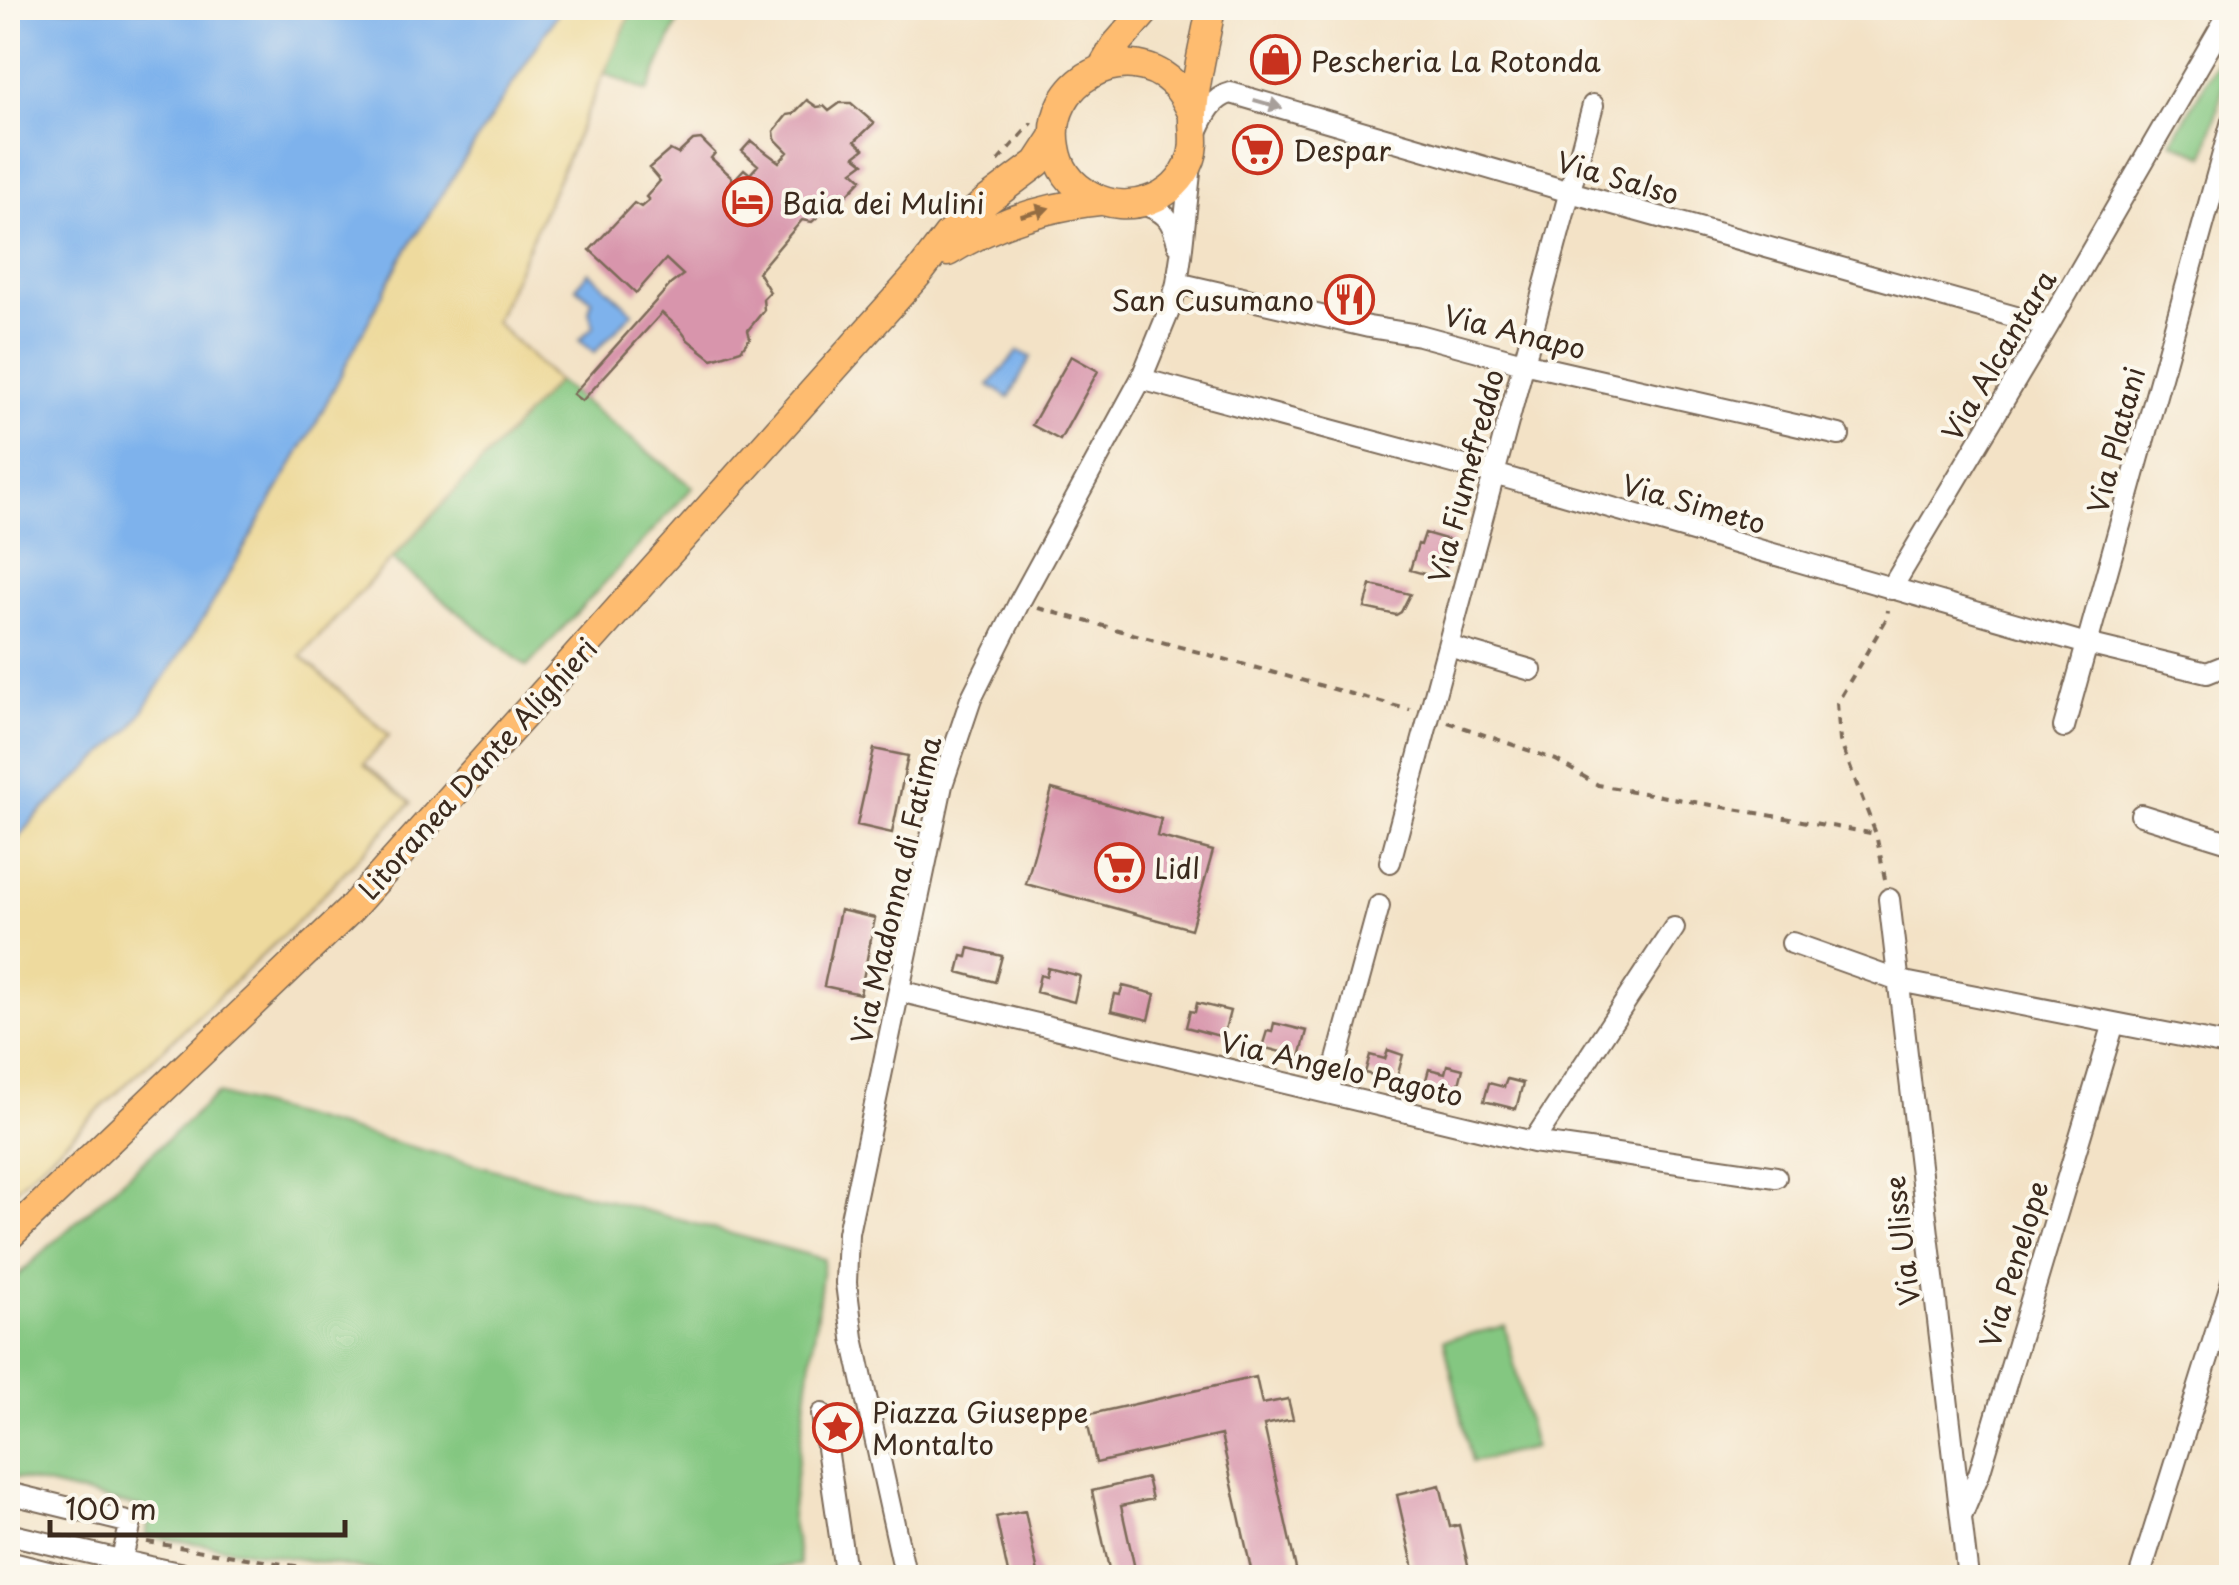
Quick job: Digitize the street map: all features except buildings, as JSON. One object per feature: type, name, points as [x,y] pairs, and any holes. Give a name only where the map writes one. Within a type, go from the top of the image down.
[{"type":"main road","points":[[1102,68],[1115,46],[1148,8]]},
{"type":"main road","points":[[1193,136],[1185,98],[1173,83],[1158,72],[1121,64],[1102,68],[1072,87],[1062,102],[1054,137],[1067,176],[1099,200],[1139,204],[1172,187],[1184,173],[1193,136],[1211,8]]},
{"type":"main road","points":[[918,274],[948,235],[1037,163],[1054,137]]},
{"type":"main road","points":[[918,274],[985,231],[1060,205],[1099,200]]},
{"type":"main road","name":"Litoranea Dante Alighieri","points":[[8,1236],[349,911],[918,274]]},
{"type":"street","name":"Via Alcantara","points":[[1891,589],[2232,8]]},
{"type":"street","name":"Via Salso","points":[[1193,136],[1220,96],[1231,94],[2048,326]]},
{"type":"street","name":"Via Fiumefreddo","points":[[1390,862],[1593,105]]},
{"type":"street","name":"Via Platani","points":[[2064,727],[2232,120]]},
{"type":"street","name":"Via Madonna di Fatima","points":[[905,1577],[853,1338],[846,1283],[848,1233],[942,785],[968,706],[1140,378],[1171,306],[1178,283],[1193,136]]},
{"type":"street","points":[[1139,204],[1158,209],[1171,220],[1181,256]]},
{"type":"street","name":"Via Anapo","points":[[1178,283],[1840,435]]},
{"type":"street","name":"Via Simeto","points":[[1140,378],[1494,474],[2087,644],[2207,673],[2232,662]]},
{"type":"street","points":[[1448,646],[1532,670]]},
{"type":"street","points":[[2141,815],[2232,843]]},
{"type":"street","name":"Via Ulisse","points":[[1889,898],[1968,1578]]},
{"type":"street","points":[[1328,1093],[1379,906]]},
{"type":"street","points":[[1533,1142],[1674,928]]},
{"type":"street","points":[[1792,942],[1899,981],[2232,1046]]},
{"type":"street","name":"Via Angelo Pagoto","points":[[899,991],[1533,1142],[1776,1178]]},
{"type":"street","name":"Via Penelope","points":[[1960,1519],[1979,1474],[2114,1024]]},
{"type":"street","points":[[2139,1578],[2232,1281]]},
{"type":"street","points":[[822,1414],[846,1578]]},
{"type":"street","points":[[8,1494],[131,1523],[121,1560]]},
{"type":"street","points":[[8,1534],[204,1578]]},
{"type":"street","points":[[37,1574],[47,1543]]},
{"type":"street","points":[[8,1562],[37,1574],[72,1578]]},
{"type":"path","points":[[1889,898],[1876,834],[1840,741],[1837,702],[1887,618],[1891,589]]},
{"type":"path","points":[[134,1540],[370,1578]]},
{"type":"green space","points":[[633,8],[684,8],[647,92],[604,73]]},
{"type":"green space","points":[[2231,37],[2231,57],[2205,156],[2172,142]]},
{"type":"green space","points":[[557,381],[693,487],[527,667],[392,559]]},
{"type":"green space","points":[[217,1094],[824,1259],[791,1516],[800,1565],[706,1578],[419,1577],[146,1536],[151,1510],[8,1476],[8,1284]]},
{"type":"green space","points":[[1505,1326],[1534,1448],[1472,1462],[1444,1340]]},
{"type":"sand","points":[[561,8],[633,8],[495,322],[557,381],[301,656],[389,735],[364,764],[411,803],[289,930],[8,1196],[8,852],[35,818],[131,729],[208,611],[316,423],[400,260]]},
{"type":"water","points":[[8,8],[561,8],[400,260],[316,423],[208,611],[131,729],[35,817],[8,852]]},
{"type":"water","points":[[589,272],[633,312],[594,353],[579,340],[594,326],[589,312],[592,300],[576,287]]},
{"type":"water","points":[[1018,351],[1031,357],[1009,398],[989,385]]},
{"type":"place","name":"Pescheria La Rotonda","points":[[1276,60]]},
{"type":"place","name":"Despar","points":[[1258,149]]},
{"type":"place","name":"Baia dei Mulini","points":[[747,202]]},
{"type":"place","name":"San Cusumano","points":[[1349,299]]},
{"type":"place","name":"Lidl","points":[[1119,867]]},
{"type":"place","name":"Piazza Giuseppe Montalto","points":[[837,1427]]}]
